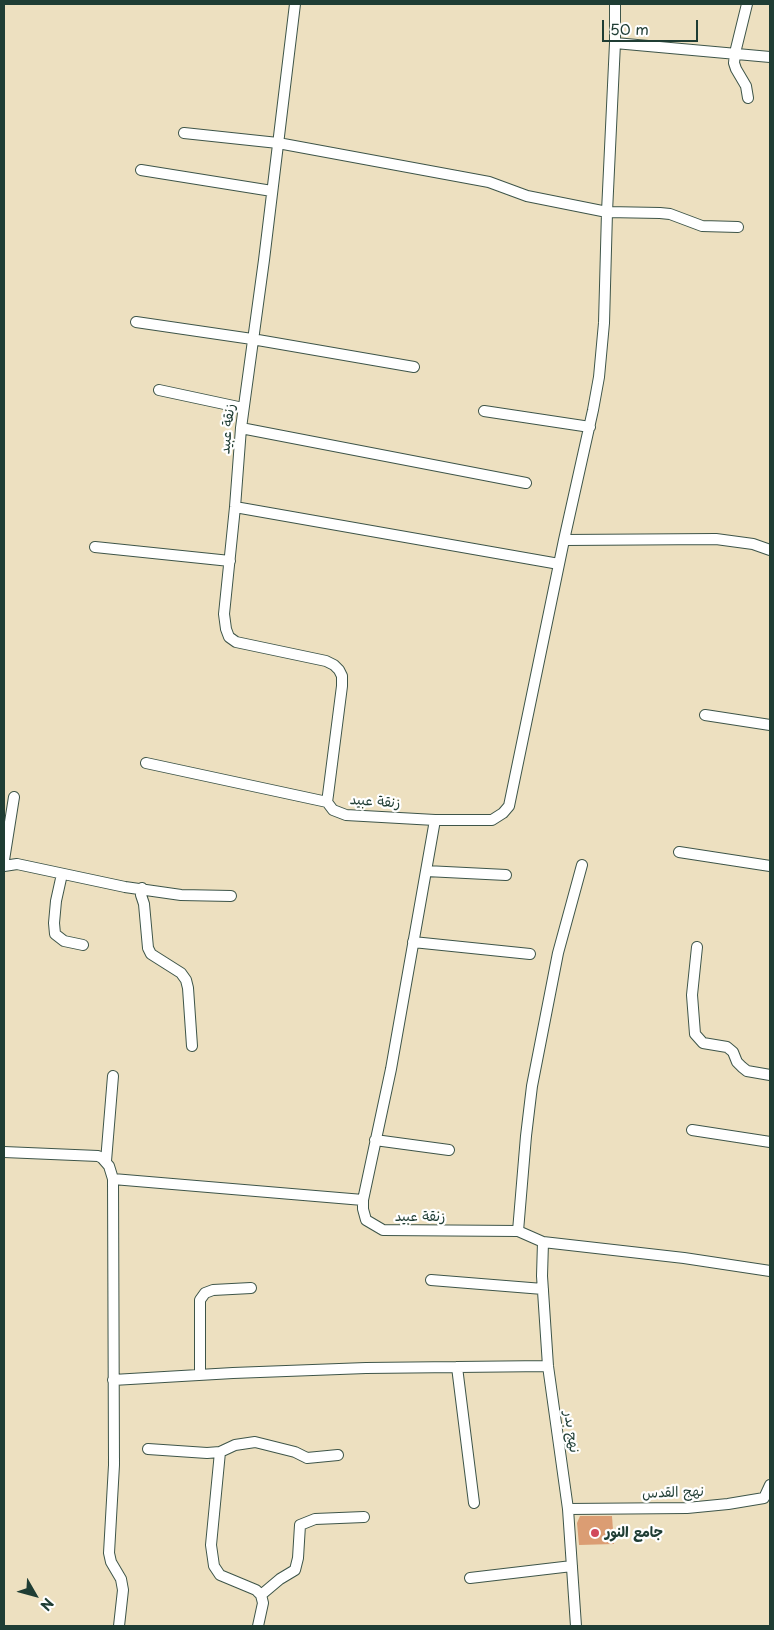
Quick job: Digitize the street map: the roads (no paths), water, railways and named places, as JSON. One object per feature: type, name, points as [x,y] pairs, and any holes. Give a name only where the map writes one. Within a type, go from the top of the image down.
[{"type":"street","name":"زنقة عبيد","points":[[295,4],[264,260],[243,408],[224,614],[226,630],[229,637],[236,642],[326,661],[334,665],[342,676],[328,802],[333,810],[346,815],[435,820],[391,1069],[363,1200],[366,1220],[383,1230],[518,1231],[543,1242],[684,1258],[770,1271]]},
{"type":"street","points":[[435,820],[492,820],[503,814],[508,806],[564,540],[590,427],[599,377],[603,346],[615,4]]},
{"type":"street","points":[[747,4],[735,53],[735,66],[746,86],[748,98]]},
{"type":"street","points":[[615,43],[770,57]]},
{"type":"street","points":[[184,132],[278,143],[489,182],[527,196],[607,212],[670,214],[702,226],[738,227]]},
{"type":"street","points":[[141,170],[272,191]]},
{"type":"street","points":[[136,322],[252,339],[414,367]]},
{"type":"street","points":[[159,390],[243,408]]},
{"type":"street","points":[[484,410],[590,427]]},
{"type":"street","points":[[241,428],[526,483]]},
{"type":"street","points":[[235,507],[559,564]]},
{"type":"street","points":[[564,540],[716,539],[753,544],[770,550]]},
{"type":"street","points":[[95,547],[230,561]]},
{"type":"street","points":[[705,715],[770,725]]},
{"type":"street","points":[[146,762],[328,802]]},
{"type":"street","points":[[4,860],[14,797]]},
{"type":"street","points":[[679,852],[770,866]]},
{"type":"street","points":[[4,866],[17,864],[125,887],[181,895],[231,896]]},
{"type":"street","points":[[518,1231],[532,1086],[558,953],[582,865]]},
{"type":"street","points":[[426,871],[506,875]]},
{"type":"street","points":[[62,874],[56,901],[55,934],[64,941],[83,944]]},
{"type":"street","points":[[142,888],[141,895],[144,904],[148,948],[151,954],[181,973],[186,980],[192,1046]]},
{"type":"street","points":[[412,942],[530,954]]},
{"type":"street","points":[[697,947],[692,995],[695,1034],[703,1043],[727,1047],[733,1052],[742,1068],[747,1071],[770,1076]]},
{"type":"street","points":[[106,1161],[113,1076]]},
{"type":"street","points":[[692,1130],[770,1142]]},
{"type":"street","points":[[376,1140],[450,1150]]},
{"type":"street","points":[[4,1152],[94,1155],[106,1161],[113,1179],[114,1465],[110,1553],[111,1562],[121,1579],[123,1590],[119,1626]]},
{"type":"street","points":[[113,1179],[363,1200]]},
{"type":"street","name":"نهج بدر","points":[[543,1242],[543,1289],[548,1366],[568,1509],[576,1626]]},
{"type":"street","points":[[431,1280],[543,1289]]},
{"type":"street","points":[[200,1375],[200,1300],[205,1294],[213,1290],[251,1288]]},
{"type":"street","points":[[113,1380],[366,1368],[548,1366]]},
{"type":"street","points":[[457,1368],[474,1503]]},
{"type":"street","points":[[148,1449],[207,1453],[220,1452],[236,1445],[255,1442],[295,1452],[307,1458],[338,1455]]},
{"type":"street","points":[[220,1452],[211,1545],[214,1566],[220,1575],[256,1590],[261,1595],[263,1603],[258,1626]]},
{"type":"street","name":"نهج القدس","points":[[568,1509],[687,1508],[728,1504],[764,1498],[770,1485]]},
{"type":"street","points":[[261,1595],[280,1579],[295,1570],[298,1558],[300,1525],[315,1519],[364,1517]]},
{"type":"street","points":[[470,1578],[572,1566]]},
{"type":"place","name":"جامع النور","points":[[595,1533]]}]
